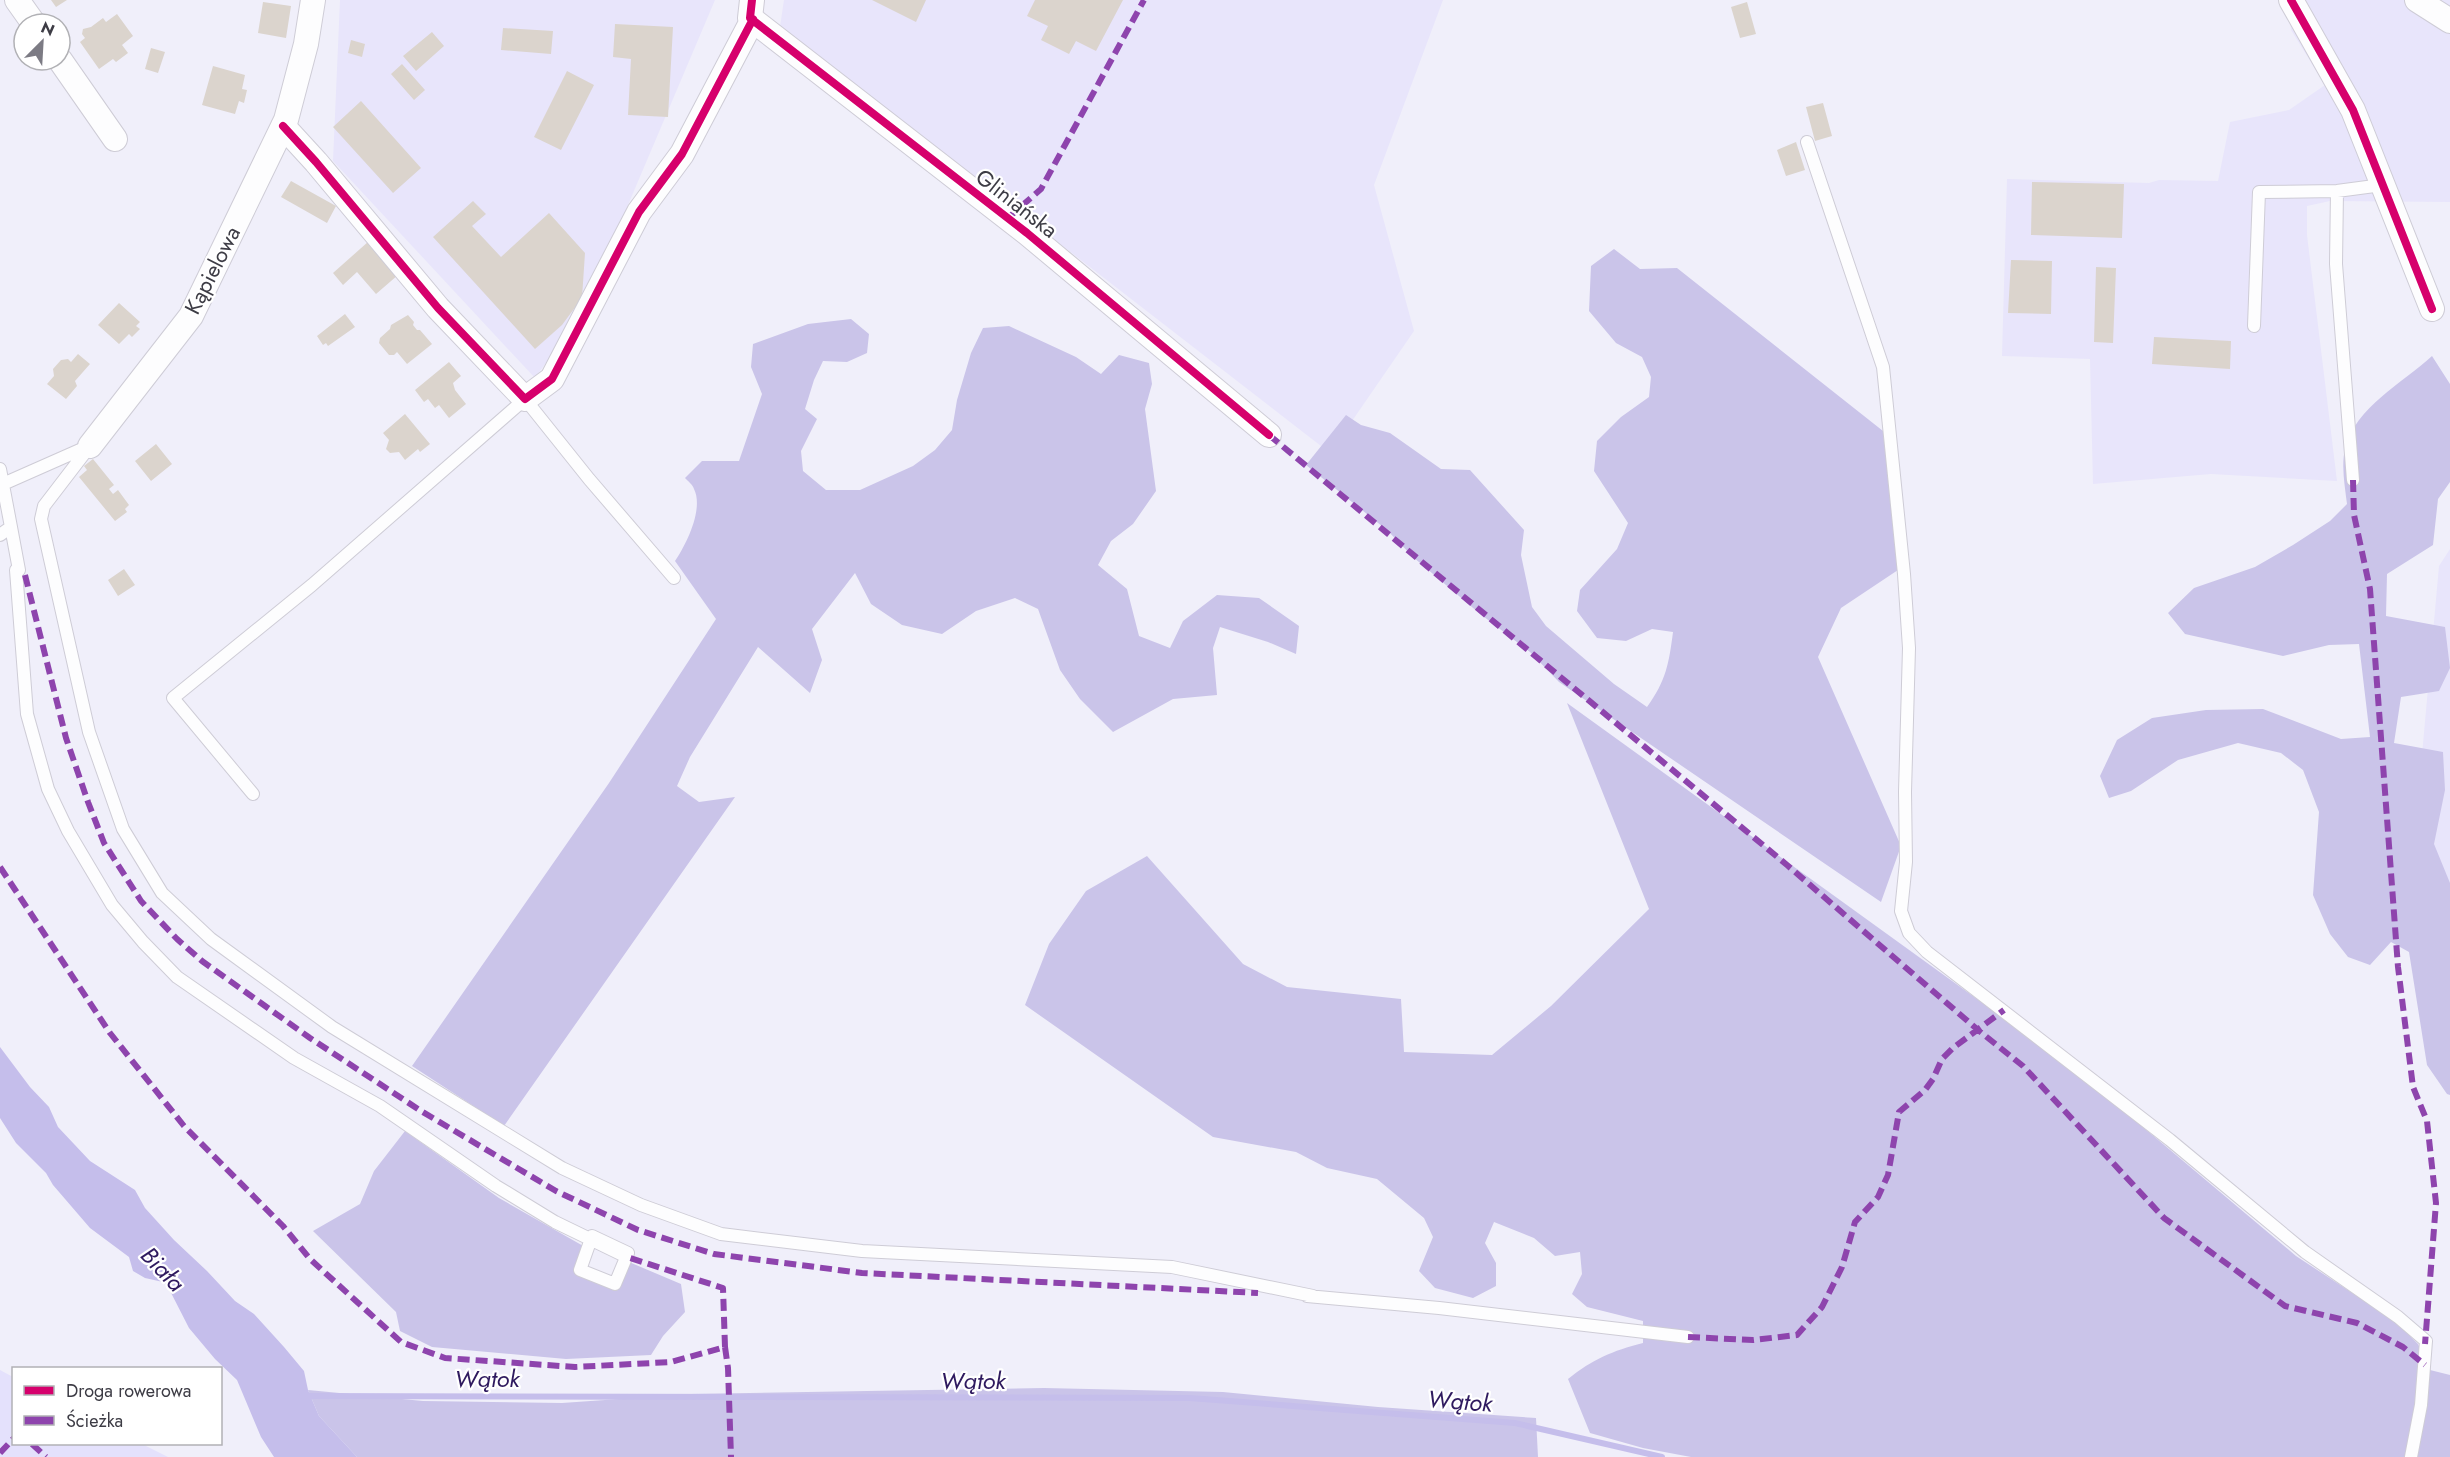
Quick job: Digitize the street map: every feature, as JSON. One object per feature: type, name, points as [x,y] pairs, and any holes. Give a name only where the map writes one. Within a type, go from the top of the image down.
[{"type":"street","name":"Kąpielowa","points":[[90,446],[191,316],[283,126],[306,44],[313,0]]},
{"type":"street","points":[[2291,0],[2353,110],[2432,309]]},
{"type":"street","points":[[2417,0],[2450,21]]},
{"type":"street","points":[[283,126],[438,308],[525,399],[552,379],[639,212],[682,154],[752,10]]},
{"type":"street","name":"Gliniańska","points":[[752,10],[1027,233],[1269,435]]},
{"type":"street","points":[[68,72],[115,139]]},
{"type":"lane","points":[[1807,142],[1883,367],[1904,574],[1909,648],[1905,792],[1906,862],[1901,911],[1909,933],[1927,952],[2170,1140],[2305,1252],[2398,1317],[2426,1341],[2421,1405],[2411,1457]]},
{"type":"lane","points":[[2254,326],[2259,192],[2337,191],[2382,185]]},
{"type":"lane","points":[[2337,191],[2336,264],[2353,480]]},
{"type":"lane","points":[[253,794],[173,698],[312,585],[525,399],[588,479],[674,578]]},
{"type":"lane","points":[[3,484],[90,446]]},
{"type":"lane","name":"Kąpielowa","points":[[90,446],[44,506],[41,519],[89,732],[123,829],[162,893],[211,939],[332,1027],[562,1168],[641,1205],[721,1234],[862,1251],[1172,1267],[1263,1291],[1688,1337]]},
{"type":"lane","points":[[0,469],[22,572],[16,570],[27,714],[48,789],[68,831],[112,905],[177,977],[294,1058],[380,1106],[496,1186],[555,1222],[590,1239]]},
{"type":"lane","points":[[0,535],[11,527]]},
{"type":"lane","points":[[592,1236],[628,1253],[615,1284],[580,1270],[590,1239],[592,1236]]},
{"type":"shaded area","points":[[340,0],[715,0],[583,311],[535,378],[333,161]]},
{"type":"shaded area","points":[[784,0],[1443,0],[1374,185],[1414,331],[1330,453],[780,27]]},
{"type":"shaded area","points":[[2288,0],[2450,0],[2450,202],[2330,201],[2307,206],[2307,235],[2337,481],[2211,474],[2093,484],[2090,359],[2002,356],[2007,179],[2149,183],[2159,180],[2218,181],[2230,122],[2289,110],[2325,85],[2291,30]]},
{"type":"shaded area","points":[[1614,249],[1640,269],[1677,268],[1883,431],[1898,570],[1841,608],[1818,657],[1901,846],[1881,902],[1559,682],[1530,652],[1479,613],[1413,557],[1388,531],[1306,465],[1346,415],[1361,425],[1390,433],[1441,469],[1470,470],[1524,530],[1521,555],[1532,607],[1546,626],[1614,684],[1647,707],[1659,689],[1666,671],[1673,632],[1652,629],[1626,641],[1597,638],[1577,611],[1580,590],[1617,549],[1628,523],[1594,471],[1597,441],[1621,417],[1649,397],[1651,377],[1642,357],[1616,343],[1589,311],[1591,266]]},
{"type":"shaded area","points":[[851,319],[869,334],[867,353],[847,362],[823,361],[805,409],[817,419],[801,451],[803,471],[826,490],[860,490],[913,466],[935,450],[952,430],[957,400],[971,353],[983,328],[1009,326],[1076,357],[1101,374],[1119,355],[1149,363],[1152,384],[1145,409],[1156,491],[1133,524],[1111,541],[1098,565],[1127,589],[1139,636],[1170,648],[1183,621],[1217,595],[1259,598],[1299,626],[1296,654],[1268,642],[1220,627],[1213,648],[1217,695],[1173,699],[1113,732],[1080,699],[1060,670],[1038,609],[1015,598],[976,611],[942,634],[902,625],[871,604],[855,573],[812,629],[822,660],[810,693],[758,647],[690,757],[677,786],[699,802],[735,797],[504,1126],[412,1066],[609,783],[716,619],[675,561],[692,526],[697,506],[697,497],[685,478],[702,461],[739,461],[762,394],[751,367],[753,344],[808,324]]},
{"type":"shaded area","points":[[2432,356],[2450,384],[2450,482],[2438,499],[2433,545],[2387,574],[2386,616],[2445,627],[2450,668],[2439,691],[2401,697],[2394,743],[2443,752],[2445,790],[2434,844],[2450,883],[2450,1095],[2427,1065],[2409,952],[2391,942],[2370,965],[2348,957],[2330,934],[2313,895],[2319,812],[2303,770],[2281,753],[2238,743],[2178,760],[2131,791],[2109,798],[2100,776],[2117,740],[2152,718],[2206,710],[2263,709],[2341,739],[2370,737],[2359,644],[2329,645],[2283,656],[2185,634],[2168,613],[2194,588],[2255,567],[2330,521],[2347,504],[2343,462],[2350,434],[2369,408]]},
{"type":"shaded area","points":[[2450,549],[2450,1043],[2413,855],[2439,566]]},
{"type":"shaded area","points":[[1567,703],[2074,1069],[2296,1256],[2395,1321],[2418,1344],[2430,1370],[2450,1375],[2450,1457],[1691,1457],[1643,1448],[1590,1433],[1568,1379],[1603,1356],[1643,1343],[1643,1321],[1587,1307],[1572,1294],[1582,1274],[1580,1252],[1555,1256],[1534,1238],[1494,1222],[1485,1243],[1496,1263],[1496,1286],[1473,1298],[1435,1288],[1419,1271],[1433,1237],[1424,1218],[1377,1179],[1327,1168],[1296,1152],[1213,1137],[1025,1005],[1049,944],[1086,891],[1147,856],[1243,964],[1287,987],[1401,999],[1404,1052],[1492,1055],[1551,1006],[1649,909]]},
{"type":"shaded area","points":[[405,1131],[499,1198],[585,1247],[577,1271],[617,1287],[629,1262],[681,1284],[685,1312],[663,1336],[651,1355],[566,1359],[432,1347],[400,1331],[396,1312],[313,1231],[360,1204],[374,1171]]},
{"type":"shaded area","points":[[0,1370],[12,1376],[12,1445],[144,1445],[168,1457],[0,1457]]},
{"type":"shaded area","points":[[1044,1388],[1223,1392],[1378,1407],[1536,1418],[1538,1457],[357,1457],[319,1416],[308,1390],[423,1401],[562,1403],[691,1394]]},
{"type":"water","name":"Biała","points":[[0,1047],[30,1087],[49,1107],[58,1127],[90,1161],[135,1190],[145,1208],[174,1240],[235,1301],[254,1314],[284,1347],[304,1371],[308,1390],[319,1416],[357,1457],[274,1457],[261,1437],[237,1380],[215,1359],[189,1328],[167,1285],[145,1278],[133,1271],[129,1257],[90,1228],[53,1185],[46,1173],[16,1143],[0,1118]]},
{"type":"building","points":[[51,0],[67,0],[56,7]]},
{"type":"building","points":[[872,0],[926,0],[916,22]]},
{"type":"building","points":[[1035,0],[1123,0],[1096,51],[1076,41],[1069,54],[1041,40],[1048,26],[1027,16]]},
{"type":"building","points":[[263,2],[291,6],[286,38],[258,33]]},
{"type":"building","points":[[1747,2],[1756,34],[1740,38],[1731,7]]},
{"type":"building","points":[[117,14],[133,36],[122,45],[128,53],[116,62],[113,59],[99,69],[80,42],[85,38],[82,34],[83,29],[91,27],[103,18],[106,22]]},
{"type":"building","points":[[615,24],[673,27],[668,117],[628,115],[631,59],[613,57]]},
{"type":"building","points":[[503,28],[553,31],[551,54],[501,50]]},
{"type":"building","points":[[432,32],[444,46],[416,71],[403,56]]},
{"type":"building","points":[[351,40],[365,44],[362,57],[348,53]]},
{"type":"building","points":[[151,48],[165,52],[158,73],[145,69]]},
{"type":"building","points":[[402,64],[425,90],[414,100],[391,74]]},
{"type":"building","points":[[213,66],[245,75],[242,89],[247,90],[244,103],[239,101],[235,114],[202,105]]},
{"type":"building","points":[[567,71],[594,85],[561,150],[534,137]]},
{"type":"building","points":[[361,101],[421,168],[393,193],[333,127]]},
{"type":"building","points":[[1823,103],[1832,136],[1815,141],[1806,107]]},
{"type":"building","points":[[1796,142],[1805,170],[1786,176],[1777,150]]},
{"type":"building","points":[[291,181],[336,206],[327,223],[281,197]]},
{"type":"building","points":[[2032,182],[2124,184],[2122,238],[2031,235]]},
{"type":"building","points":[[473,201],[486,214],[472,226],[501,257],[549,213],[585,253],[582,298],[562,325],[535,349],[433,237]]},
{"type":"building","points":[[369,241],[398,275],[376,294],[357,272],[343,285],[333,273]]},
{"type":"building","points":[[2011,260],[2052,261],[2051,314],[2008,313]]},
{"type":"building","points":[[2096,267],[2116,268],[2113,343],[2094,342]]},
{"type":"building","points":[[119,303],[140,322],[136,326],[140,329],[132,337],[129,334],[119,344],[98,325]]},
{"type":"building","points":[[345,314],[355,327],[328,346],[326,343],[323,345],[317,336]]},
{"type":"building","points":[[408,315],[417,330],[420,330],[432,344],[407,364],[397,352],[389,355],[379,343],[380,338],[390,329],[391,325]]},
{"type":"building","points":[[2154,337],[2231,341],[2230,369],[2152,364]]},
{"type":"building","points":[[78,354],[90,364],[75,381],[77,386],[66,399],[47,384],[54,376],[53,369],[61,360],[68,359],[71,362]]},
{"type":"building","points":[[449,362],[461,376],[453,383],[455,390],[466,404],[449,418],[439,405],[435,408],[428,399],[424,402],[415,390]]},
{"type":"building","points":[[405,414],[430,444],[420,452],[418,449],[405,460],[399,452],[390,453],[386,449],[389,440],[383,433]]},
{"type":"building","points":[[156,444],[172,464],[151,481],[135,461]]},
{"type":"building","points":[[93,459],[114,485],[109,489],[113,494],[118,490],[129,505],[125,509],[127,512],[115,521],[79,477],[87,470],[84,466]]},
{"type":"building","points":[[124,569],[135,585],[118,596],[108,580]]},
{"type":"waterway","name":"Wątok","points":[[302,1396],[1190,1398],[1515,1423],[1662,1457]]},
{"type":"marked path","points":[[1008,218],[1041,189],[1144,0]]},
{"type":"marked path","points":[[1269,435],[1787,865],[2023,1066],[2164,1218],[2285,1306],[2357,1323],[2403,1347],[2425,1365]]},
{"type":"marked path","points":[[2353,480],[2354,515],[2370,589],[2398,967],[2413,1087],[2427,1121],[2436,1203],[2425,1344]]},
{"type":"marked path","points":[[25,575],[66,738],[88,802],[104,843],[141,901],[177,939],[202,961],[310,1038],[421,1111],[556,1191],[638,1230],[714,1254],[862,1273],[1258,1293]]},
{"type":"marked path","points":[[0,867],[110,1033],[184,1126],[283,1226],[310,1259],[401,1342],[445,1358],[575,1367],[671,1362],[725,1347],[723,1288],[627,1257]]},
{"type":"marked path","points":[[1688,1337],[1753,1340],[1797,1335],[1822,1307],[1842,1267],[1855,1222],[1878,1197],[1888,1175],[1899,1112],[1925,1090],[1942,1059],[1953,1048],[2004,1010]]},
{"type":"marked path","points":[[725,1347],[728,1368],[731,1457]]},
{"type":"marked path","points":[[0,1453],[12,1440]]},
{"type":"marked path","points":[[33,1445],[46,1457]]},
{"type":"cycle path","points":[[752,0],[750,18],[1027,233],[1269,435]]},
{"type":"cycle path","points":[[2291,0],[2353,110],[2432,309]]},
{"type":"cycle path","points":[[283,126],[438,308],[525,399],[552,379],[639,212],[682,154],[753,19]]}]
